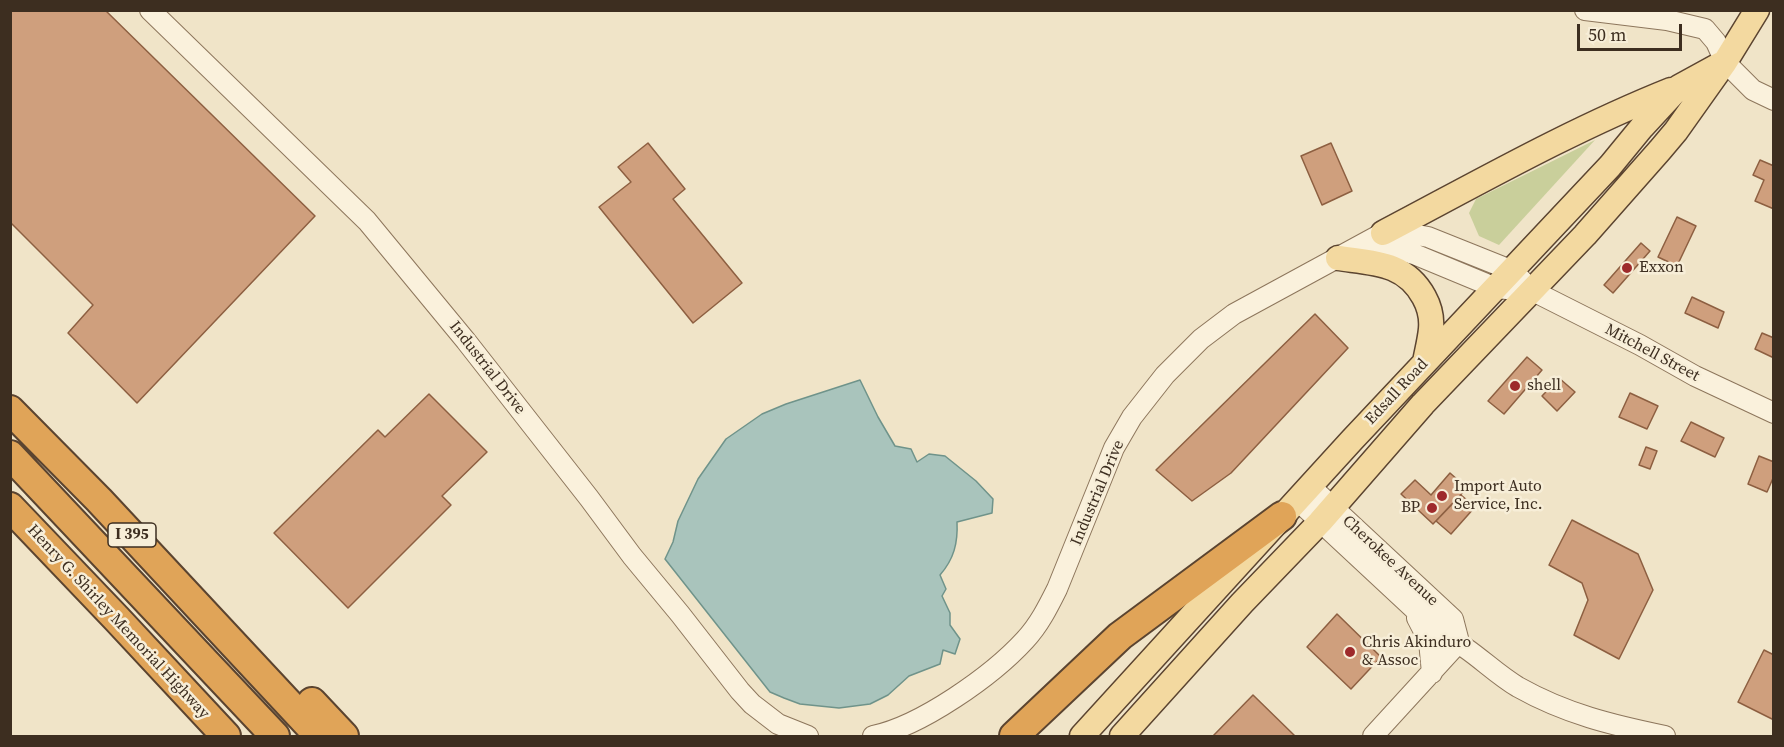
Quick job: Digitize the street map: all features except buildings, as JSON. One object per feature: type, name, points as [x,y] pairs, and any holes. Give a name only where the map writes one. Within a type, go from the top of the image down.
[{"type":"highway","name":"I 395","points":[[10,410],[99,500],[318,736]]},
{"type":"highway","points":[[10,455],[275,736]]},
{"type":"highway","points":[[1014,736],[1120,636],[1296,500]]},
{"type":"highway","name":"Henry G. Shirley Memorial Highway","points":[[10,507],[226,736]]},
{"type":"highway","points":[[250,662],[283,670],[344,736]]},
{"type":"main road","name":"Edsall Road","points":[[1122,736],[1242,603],[1326,515],[1423,404],[1585,235],[1676,131],[1725,62],[1757,10]]},
{"type":"main road","name":"Edsall Road","points":[[1082,736],[1296,500],[1610,166],[1679,87],[1725,62]]},
{"type":"main road","points":[[1383,233],[1618,111],[1679,87]]},
{"type":"main road","points":[[1338,258],[1383,264],[1405,273],[1418,286],[1428,305],[1431,327],[1425,362]]},
{"type":"street","name":"Industrial Drive","points":[[150,10],[384,239],[746,698],[764,715],[778,724],[808,736]]},
{"type":"street","points":[[1585,10],[1667,20],[1705,29],[1716,42],[1725,62],[1753,90],[1773,100]]},
{"type":"street","name":"Industrial Drive","points":[[873,736],[906,725],[938,707],[983,676],[1026,638],[1048,607],[1057,589],[1114,448],[1132,417],[1165,375],[1218,325],[1268,294],[1383,233]]},
{"type":"street","points":[[1383,233],[1407,233],[1428,237],[1513,271],[1531,290]]},
{"type":"street","name":"Industrial Drive","points":[[1338,258],[1396,249],[1414,254],[1497,288],[1531,290]]},
{"type":"street","name":"Mitchell Street","points":[[1531,290],[1640,345],[1695,376],[1773,413]]},
{"type":"street","name":"Cherokee Avenue","points":[[1296,500],[1326,515],[1453,619],[1459,642]]},
{"type":"street","name":"Cherokee Avenue","points":[[1326,515],[1408,603],[1442,635],[1459,642]]},
{"type":"street","points":[[1408,603],[1429,640],[1432,673]]},
{"type":"street","points":[[1373,736],[1459,642],[1515,685],[1552,705],[1603,723],[1665,736]]},
{"type":"green space","points":[[1595,140],[1499,245],[1479,236],[1469,213],[1476,199]]},
{"type":"water","points":[[860,380],[895,446],[911,449],[917,462],[929,454],[945,456],[976,481],[993,499],[992,513],[957,522],[954,550],[949,563],[940,575],[946,589],[942,596],[950,613],[950,625],[960,639],[955,654],[943,650],[940,664],[909,676],[888,695],[870,704],[839,708],[800,704],[770,692],[665,559],[673,542],[678,521],[698,479],[726,439],[762,414]]},
{"type":"place","name":"Exxon","points":[[1627,268]]},
{"type":"place","name":"shell","points":[[1515,386]]},
{"type":"place","name":"Import Auto Service, Inc.","points":[[1442,496]]},
{"type":"place","name":"BP","points":[[1432,508]]},
{"type":"place","name":"Chris Akinduro & Assoc","points":[[1350,652]]}]
